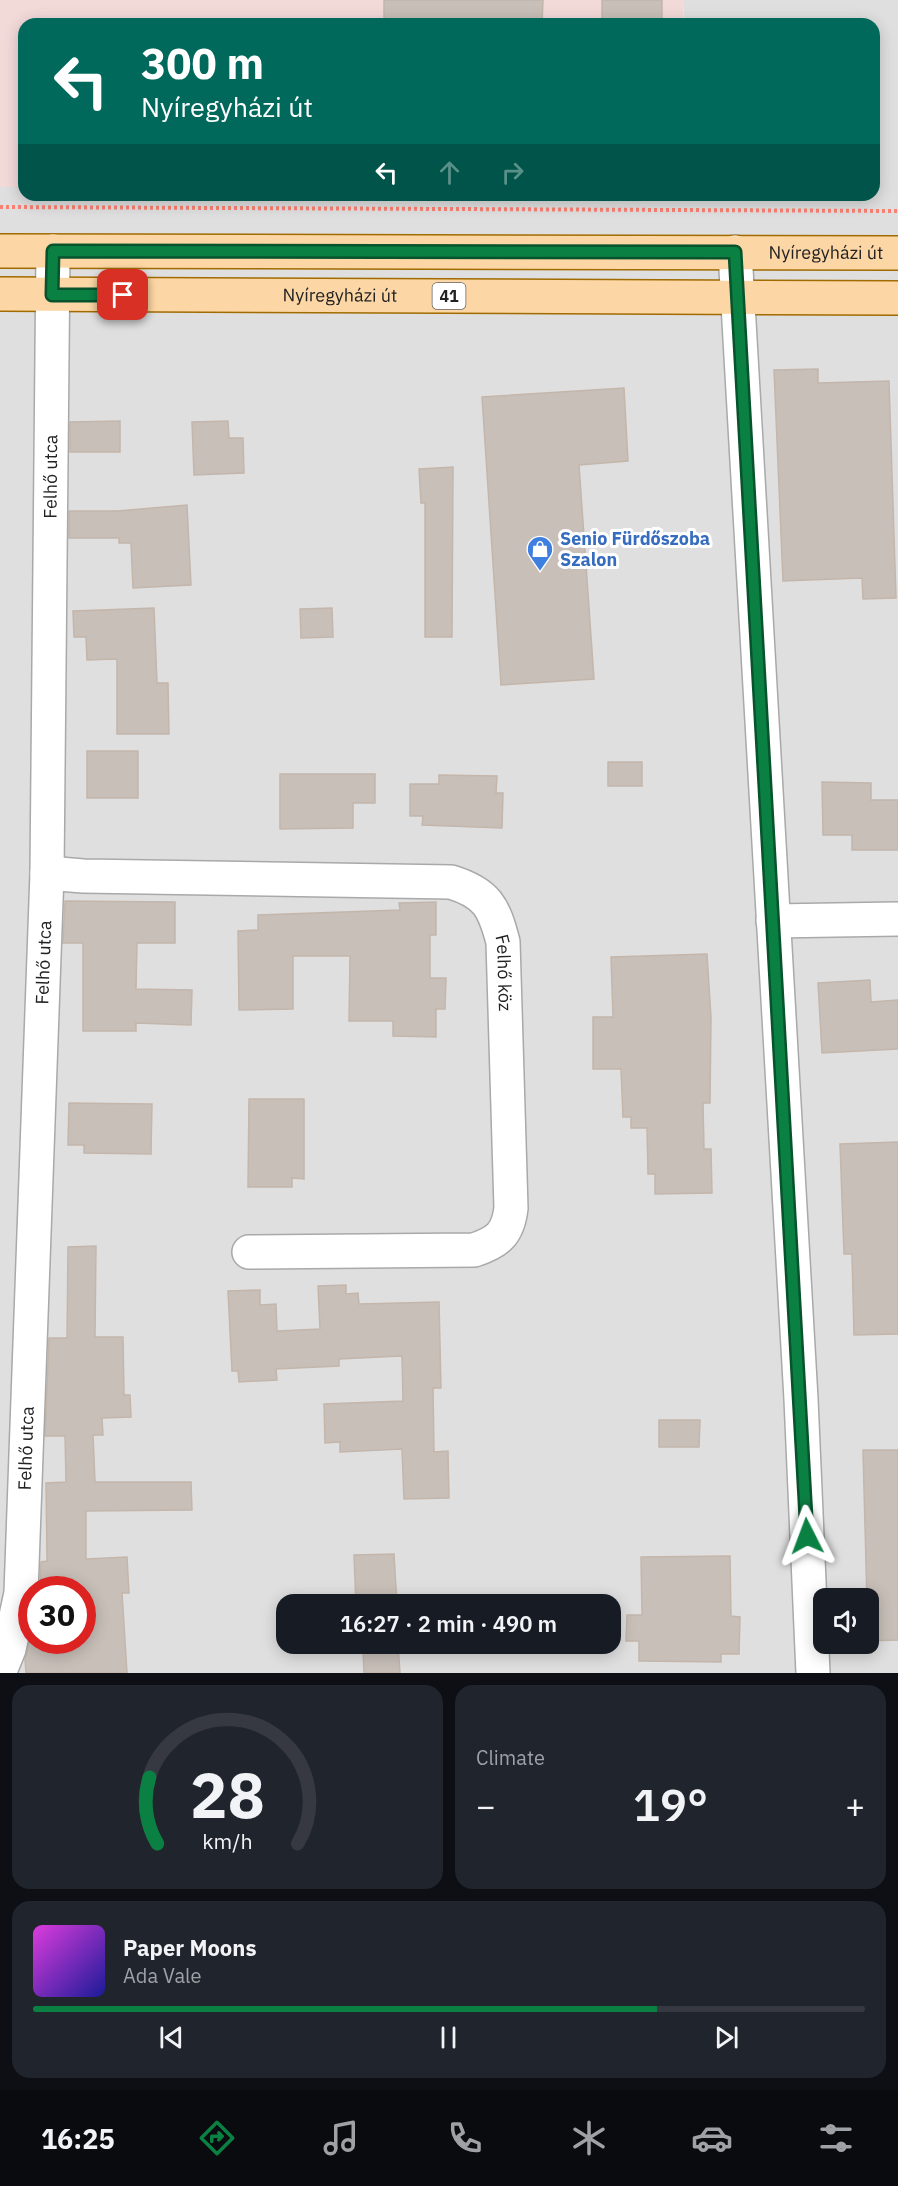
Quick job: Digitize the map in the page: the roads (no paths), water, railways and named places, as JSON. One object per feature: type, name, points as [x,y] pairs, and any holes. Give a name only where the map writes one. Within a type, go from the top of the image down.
[{"type":"main road","name":"Nyíregyházi út","points":[[0,251],[898,253]]},
{"type":"main road","name":"Nyíregyházi út","points":[[0,294],[898,298]]},
{"type":"street","name":"Felhő utca","points":[[0,1671],[9,1649],[21,1593],[47,873],[53,251]]},
{"type":"street","points":[[735,252],[801,1399],[813,1673]]},
{"type":"street","name":"Felhő köz","points":[[47,873],[83,876],[452,882],[472,888],[485,898],[496,917],[503,942],[511,1208],[509,1223],[503,1236],[491,1244],[474,1250],[249,1252]]},
{"type":"street","points":[[773,921],[898,919]]},
{"type":"place","name":"Senio Fürdőszoba Szalon","points":[[540,572]]}]
